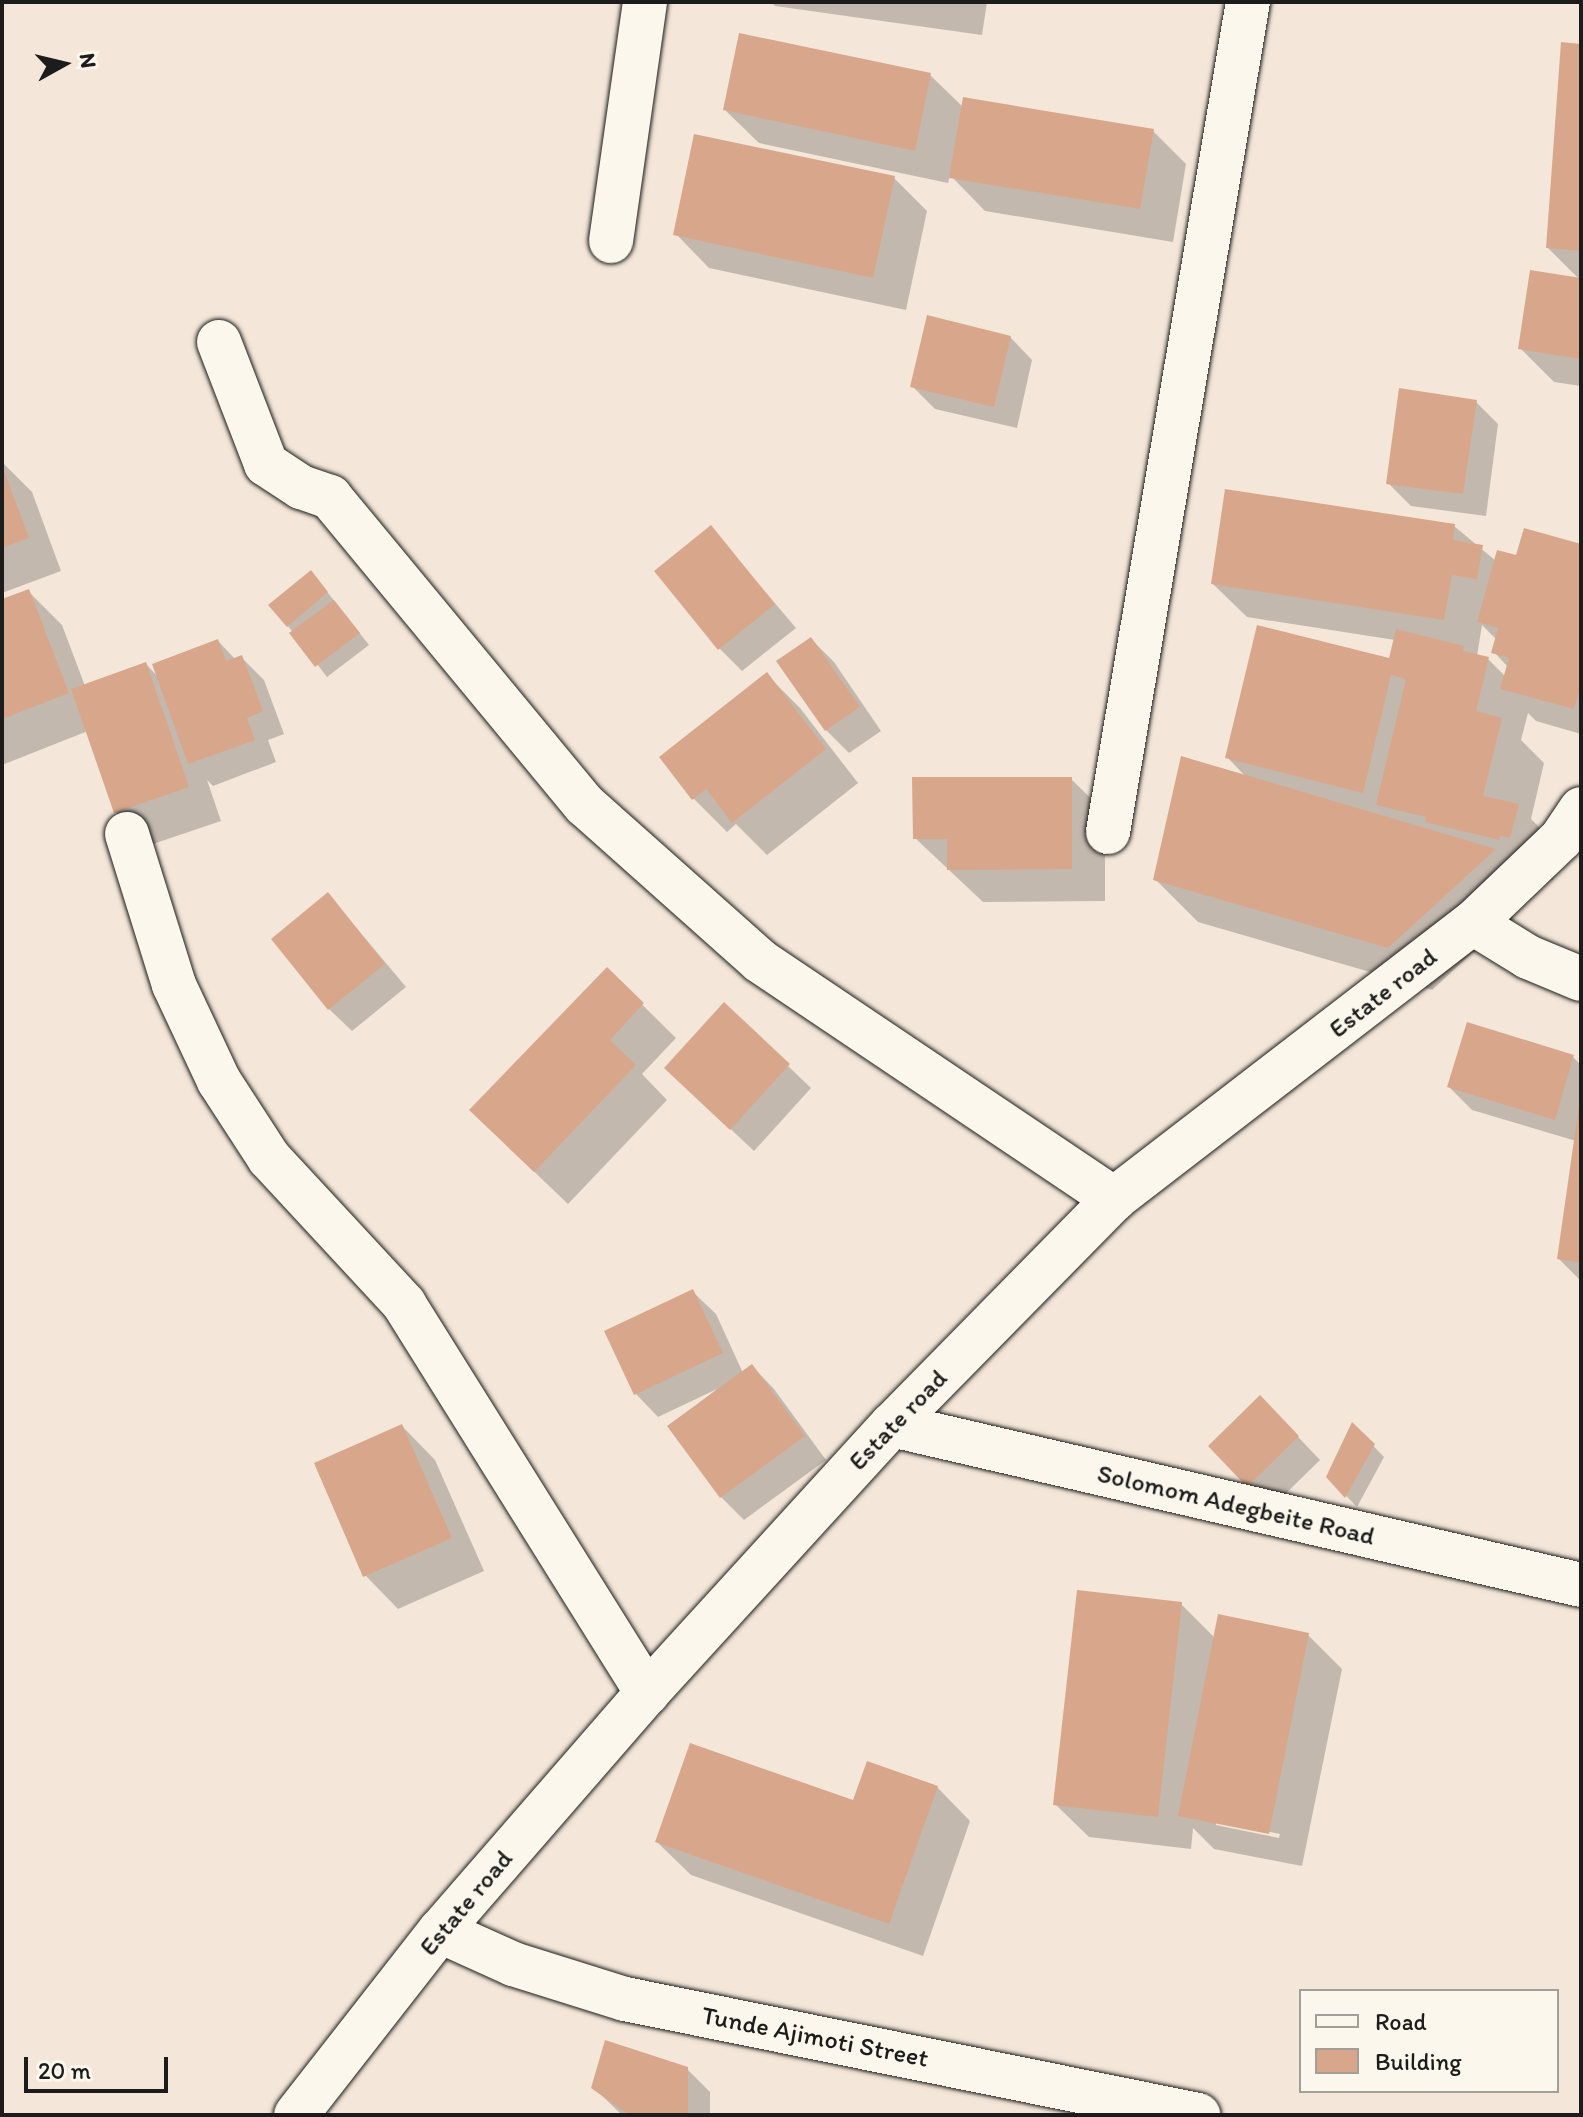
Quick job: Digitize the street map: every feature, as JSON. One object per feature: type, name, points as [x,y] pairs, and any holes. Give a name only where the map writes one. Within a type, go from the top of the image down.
[{"type":"street","points":[[611,241],[645,2]]},
{"type":"street","points":[[1108,832],[1248,2]]},
{"type":"street","points":[[219,342],[266,464],[301,487],[330,497],[585,805],[760,961],[1114,1199]]},
{"type":"street","name":"Estate road","points":[[296,2115],[440,1931],[647,1693],[892,1425],[1114,1199],[1473,923],[1561,839],[1581,809]]},
{"type":"street","points":[[127,834],[174,985],[219,1081],[269,1158],[404,1304],[647,1693]]},
{"type":"street","points":[[1473,923],[1528,957],[1581,979]]},
{"type":"street","name":"Solomom Adegbeite Road","points":[[892,1425],[1581,1585]]},
{"type":"street","name":"Tunde Ajimoti Street","points":[[440,1931],[513,1964],[625,1999],[1198,2115]]},
{"type":"building","points":[[739,33],[931,73],[915,151],[723,110]]},
{"type":"building","points":[[1561,42],[1581,44],[1581,251],[1546,248]]},
{"type":"building","points":[[963,97],[1154,129],[1140,209],[949,178]]},
{"type":"building","points":[[694,134],[895,176],[873,278],[673,235]]},
{"type":"building","points":[[1530,270],[1581,278],[1581,359],[1518,349]]},
{"type":"building","points":[[927,315],[1011,336],[994,407],[910,387]]},
{"type":"building","points":[[1399,388],[1477,400],[1463,494],[1386,484]]},
{"type":"building","points":[[2,466],[29,538],[2,548]]},
{"type":"building","points":[[1225,489],[1455,524],[1453,540],[1483,545],[1477,579],[1452,575],[1444,620],[1211,584]]},
{"type":"building","points":[[711,525],[775,604],[718,650],[654,571]]},
{"type":"building","points":[[1524,528],[1581,544],[1581,686],[1574,709],[1500,689],[1509,658],[1491,653],[1498,628],[1477,622],[1497,550],[1516,555]]},
{"type":"building","points":[[311,570],[328,592],[287,627],[268,605]]},
{"type":"building","points":[[29,589],[69,693],[2,719],[2,599]]},
{"type":"building","points":[[334,600],[360,633],[315,667],[289,633]]},
{"type":"building","points":[[1257,625],[1389,658],[1396,629],[1464,646],[1463,651],[1489,657],[1476,711],[1502,718],[1483,796],[1519,804],[1510,838],[1500,836],[1499,840],[1425,822],[1426,817],[1376,805],[1406,679],[1391,675],[1363,793],[1225,758]]},
{"type":"building","points":[[811,637],[860,707],[825,731],[776,661]]},
{"type":"building","points":[[218,639],[226,661],[242,655],[263,711],[247,718],[255,740],[188,764],[152,664]]},
{"type":"building","points":[[146,662],[189,787],[114,813],[71,689]]},
{"type":"building","points":[[767,672],[826,749],[732,823],[706,789],[692,800],[659,757]]},
{"type":"building","points":[[1181,756],[1496,849],[1388,948],[1153,880]]},
{"type":"building","points":[[912,777],[1072,777],[1072,869],[947,870],[947,839],[913,839]]},
{"type":"building","points":[[328,892],[385,964],[328,1010],[271,939]]},
{"type":"building","points":[[607,967],[644,1003],[610,1040],[636,1065],[534,1172],[469,1110]]},
{"type":"building","points":[[724,1002],[790,1064],[730,1130],[664,1068]]},
{"type":"building","points":[[1467,1022],[1574,1055],[1555,1120],[1447,1087]]},
{"type":"building","points":[[1581,1105],[1581,1263],[1557,1259]]},
{"type":"building","points":[[693,1289],[723,1353],[634,1395],[604,1331]]},
{"type":"building","points":[[752,1364],[805,1436],[720,1498],[667,1426]]},
{"type":"building","points":[[1260,1395],[1299,1436],[1247,1487],[1208,1446]]},
{"type":"building","points":[[1352,1422],[1375,1444],[1345,1498],[1326,1477]]},
{"type":"building","points":[[402,1424],[452,1538],[363,1577],[314,1463]]},
{"type":"building","points":[[1077,1590],[1182,1602],[1158,1817],[1053,1805]]},
{"type":"building","points":[[1218,1614],[1309,1633],[1269,1834],[1178,1816]]},
{"type":"building","points":[[690,1743],[853,1800],[867,1761],[938,1786],[889,1924],[655,1842]]},
{"type":"building","points":[[605,2040],[688,2067],[688,2115],[629,2115],[591,2088]]}]
